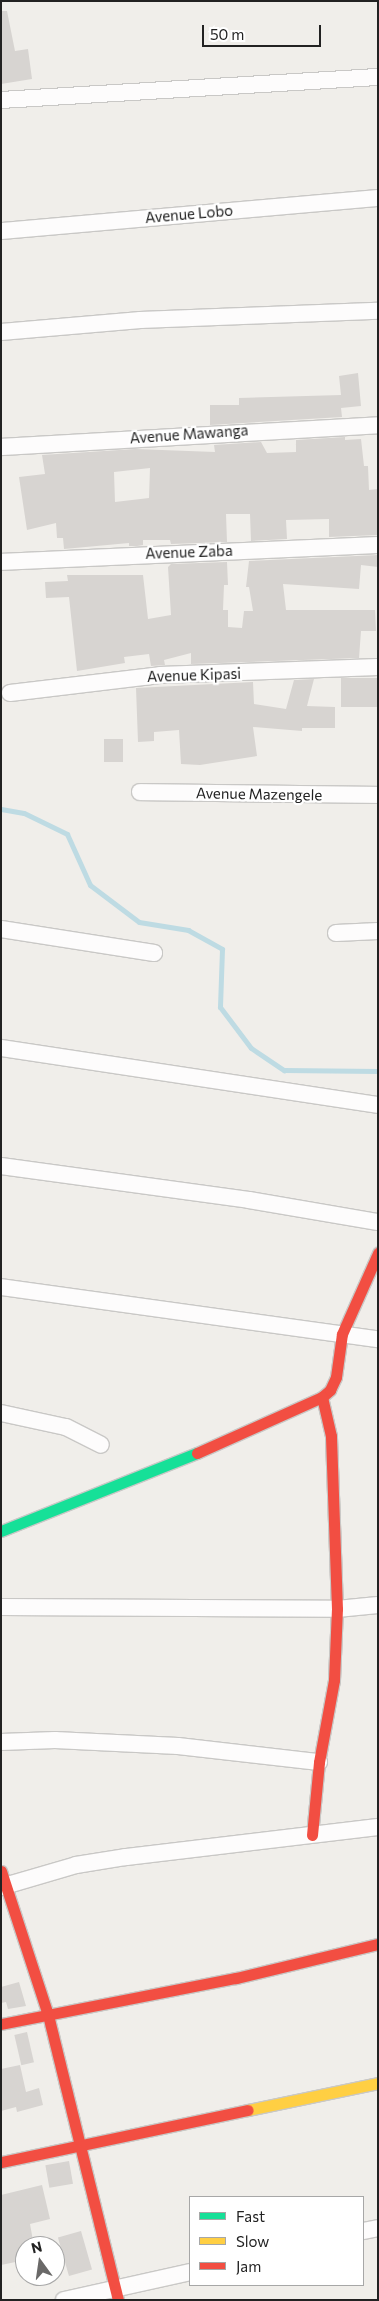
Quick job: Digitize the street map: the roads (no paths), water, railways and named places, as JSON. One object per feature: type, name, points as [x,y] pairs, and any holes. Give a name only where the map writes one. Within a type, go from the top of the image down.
[{"type":"street","points":[[1,100],[378,77]]},
{"type":"street","name":"Avenue Lobo","points":[[1,231],[378,198]]},
{"type":"street","points":[[1,332],[140,320],[378,312]]},
{"type":"street","name":"Avenue Mawanga","points":[[1,447],[378,425]]},
{"type":"street","name":"Avenue Zaba","points":[[1,562],[378,545]]},
{"type":"street","name":"Avenue Kipasi","points":[[10,693],[160,675],[378,667]]},
{"type":"street","name":"Avenue Mazengele","points":[[140,792],[378,795]]},
{"type":"street","points":[[1,929],[154,953]]},
{"type":"street","points":[[336,933],[378,931]]},
{"type":"street","points":[[1,1048],[378,1106]]},
{"type":"street","points":[[1,1166],[249,1200],[378,1222]]},
{"type":"street","points":[[1,1531],[156,1471],[322,1397],[330,1390],[336,1377],[342,1334],[378,1253]]},
{"type":"street","points":[[1,1287],[378,1339]]},
{"type":"street","points":[[312,1835],[319,1762],[334,1680],[337,1609],[331,1436],[322,1397]]},
{"type":"street","points":[[1,1413],[66,1428],[101,1445]]},
{"type":"street","points":[[1,1607],[337,1609],[378,1604]]},
{"type":"street","points":[[1,1742],[54,1740],[178,1746],[319,1762]]},
{"type":"street","points":[[117,2294],[79,2147],[48,2015],[2,1881],[76,1865],[126,1857],[378,1827]]},
{"type":"street","points":[[1,2024],[236,1978],[378,1944]]},
{"type":"street","points":[[1,2162],[378,2083]]},
{"type":"street","points":[[364,2231],[378,2228]]},
{"type":"street","points":[[64,2300],[117,2294],[189,2272]]},
{"type":"waterway","points":[[1,809],[24,813],[67,834],[90,885],[139,922],[188,930],[222,949],[220,1007],[251,1048],[284,1070],[378,1071]]}]
